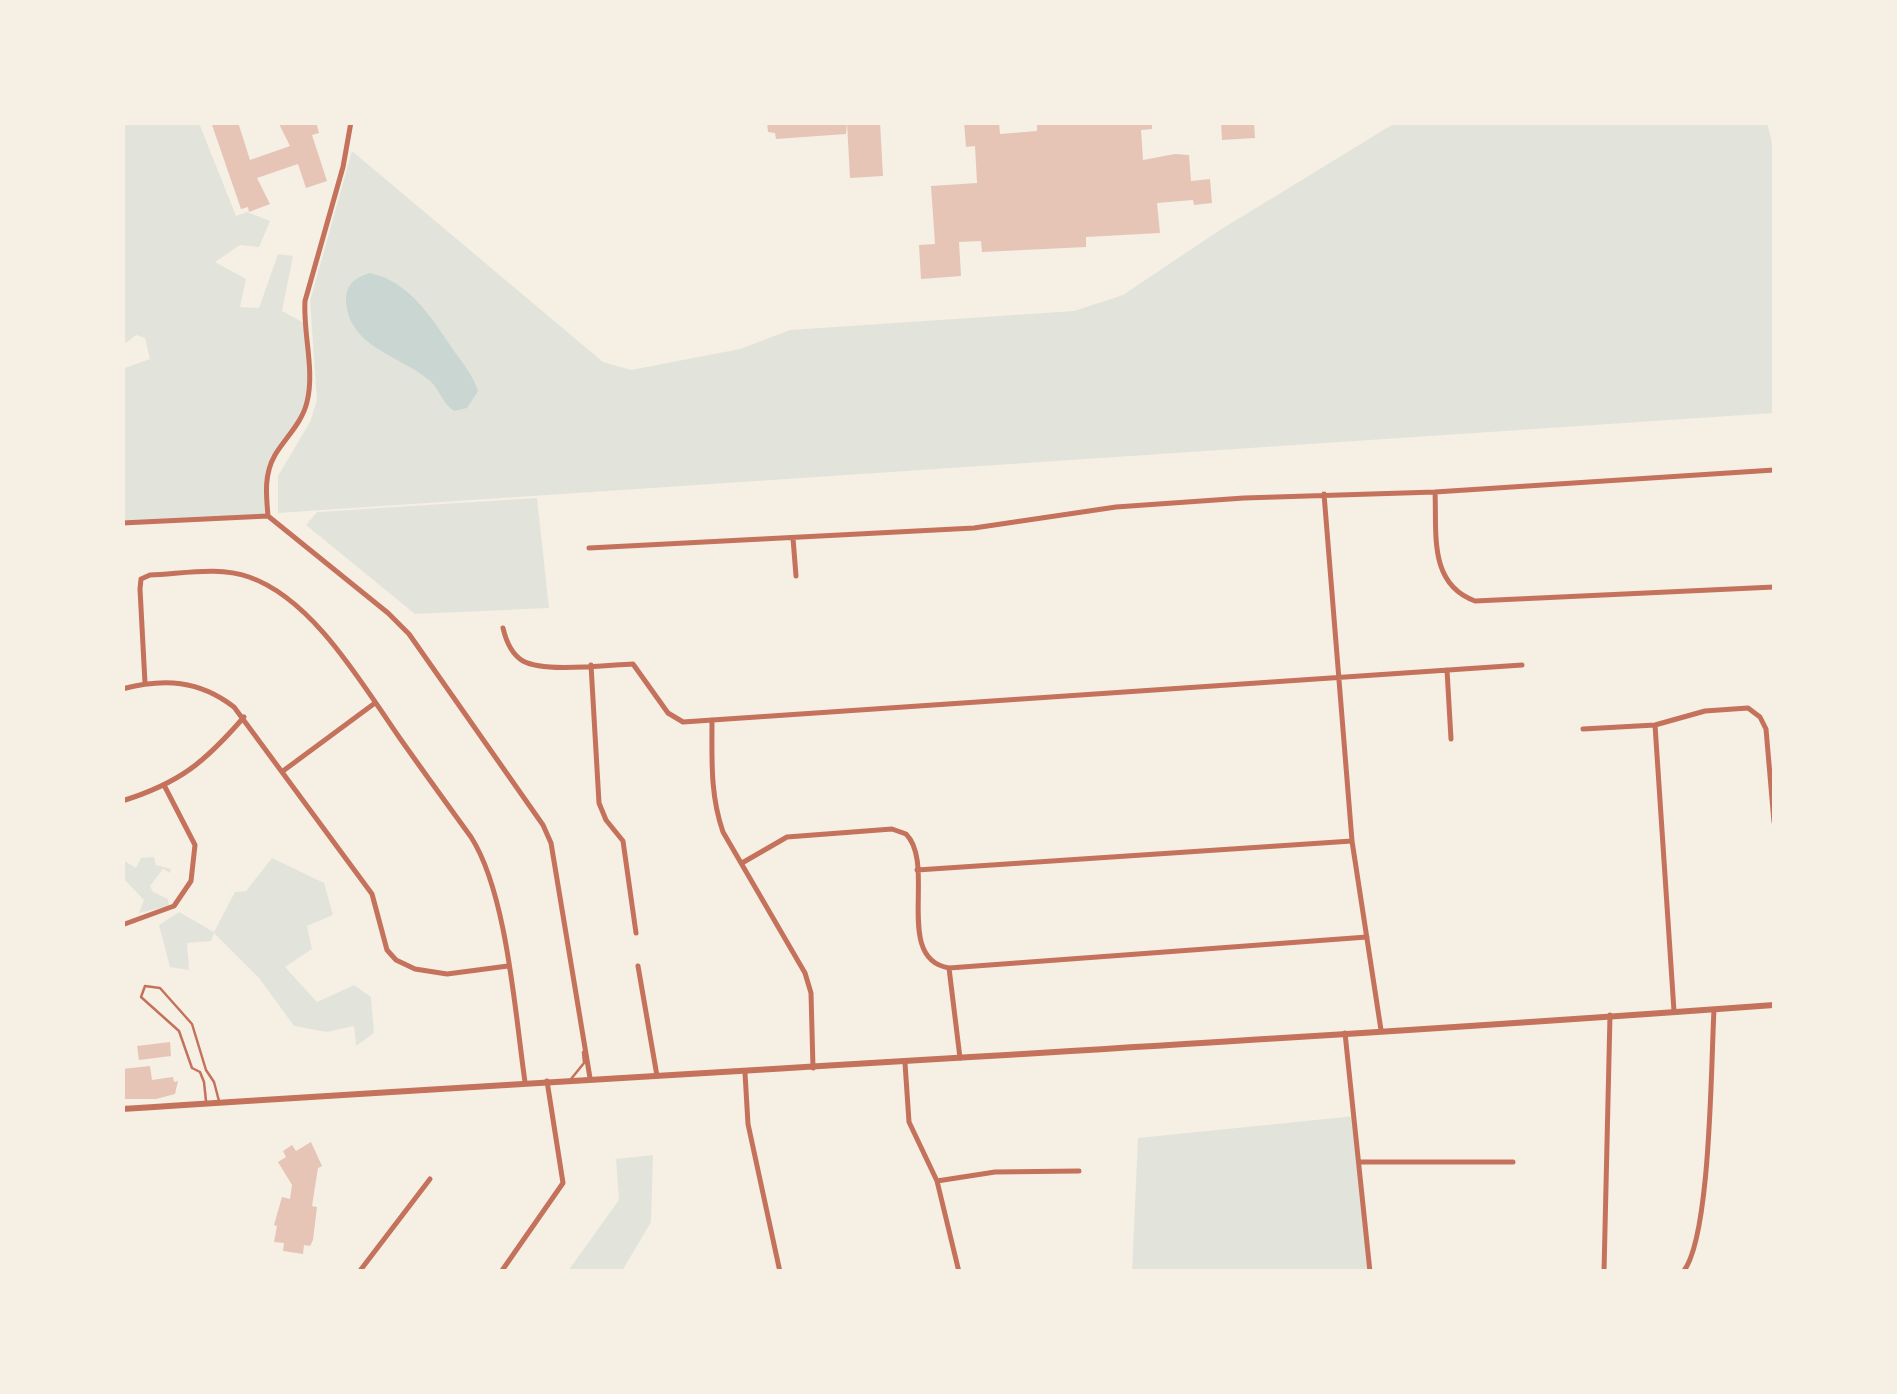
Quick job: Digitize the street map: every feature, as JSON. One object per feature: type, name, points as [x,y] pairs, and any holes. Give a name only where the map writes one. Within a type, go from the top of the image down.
[{"type":"street","points":[[268,516],[268,472],[307,404],[310,384],[305,300],[343,167],[350,122]]},
{"type":"street","points":[[590,548],[974,528],[1116,508],[1324,494],[1435,492],[1774,470]]},
{"type":"street","points":[[1435,492],[1440,567],[1449,585],[1475,601],[1774,587]]},
{"type":"street","points":[[1324,494],[1352,840],[1381,1030]]},
{"type":"street","points":[[122,523],[268,516],[398,623],[543,825],[556,859],[590,1078]]},
{"type":"street","points":[[793,538],[796,576]]},
{"type":"street","points":[[145,683],[141,579],[150,575],[225,572],[262,582],[308,619],[344,658],[480,850],[491,878],[525,1082]]},
{"type":"street","points":[[502,628],[512,651],[526,663],[633,664],[668,713],[683,722],[1522,664]]},
{"type":"street","points":[[591,665],[599,803],[606,820],[623,841],[636,932]]},
{"type":"street","points":[[1447,670],[1451,739]]},
{"type":"street","points":[[122,689],[159,681],[196,686],[222,698],[244,717],[372,894],[387,950],[396,960],[415,970],[447,974],[508,966]]},
{"type":"street","points":[[283,771],[375,703]]},
{"type":"street","points":[[1583,730],[1655,725],[1705,712],[1748,708],[1766,730],[1774,822]]},
{"type":"street","points":[[122,801],[165,786],[201,764],[244,717]]},
{"type":"street","points":[[712,720],[714,799],[724,832],[805,973],[811,993],[814,1068]]},
{"type":"street","points":[[1655,725],[1674,1011]]},
{"type":"street","points":[[122,925],[174,906],[191,881],[195,845],[165,786]]},
{"type":"street","points":[[742,863],[787,837],[892,829],[906,834],[915,845],[923,953],[936,966],[950,968],[1367,937]]},
{"type":"street","points":[[917,870],[1352,840]]},
{"type":"street","points":[[638,966],[657,1076]]},
{"type":"street","points":[[950,968],[960,1060]]},
{"type":"street","points":[[122,1109],[590,1078],[960,1060],[1774,1005]]},
{"type":"street","points":[[1683,1272],[1696,1250],[1702,1213],[1714,1010]]},
{"type":"street","points":[[1604,1272],[1610,1015]]},
{"type":"street","points":[[1345,1032],[1370,1272]]},
{"type":"street","points":[[905,1063],[909,1122],[938,1181],[959,1272]]},
{"type":"street","points":[[745,1072],[748,1124],[780,1272]]},
{"type":"street","points":[[501,1272],[563,1183],[547,1081]]},
{"type":"street","points":[[1360,1162],[1514,1162]]},
{"type":"street","points":[[938,1181],[995,1172],[1079,1171]]},
{"type":"street","points":[[359,1272],[430,1180]]},
{"type":"lane","points":[[206,1104],[204,1082],[200,1072],[192,1068],[179,1031],[148,1005],[141,992],[145,986],[160,988],[186,1015],[219,1102]]},
{"type":"lane","points":[[571,1080],[584,1063],[585,1046]]},
{"type":"shaded area","points":[[123,123],[199,123],[236,216],[247,212],[270,221],[259,247],[240,245],[215,262],[246,279],[240,307],[259,308],[278,254],[293,256],[282,311],[304,323],[310,383],[307,404],[268,471],[268,516],[123,522],[122,369],[150,359],[145,338],[136,335],[123,345]]},
{"type":"shaded area","points":[[1395,123],[1767,123],[1774,150],[1774,413],[278,513],[278,476],[310,422],[317,400],[310,301],[352,151],[603,362],[631,370],[740,349],[790,330],[1074,311],[1123,295],[1220,230]]},
{"type":"shaded area","points":[[370,273],[409,293],[468,370],[478,391],[467,408],[454,411],[429,380],[377,348],[356,329],[349,316],[346,294],[353,282]]},
{"type":"shaded area","points":[[537,498],[549,608],[415,614],[306,525],[317,512]]},
{"type":"shaded area","points":[[154,857],[156,865],[171,869],[170,873],[163,869],[150,886],[153,892],[168,899],[169,906],[139,913],[144,900],[123,878],[123,860],[136,868],[141,858]]},
{"type":"shaded area","points":[[272,858],[324,883],[333,915],[307,926],[312,949],[285,967],[317,1002],[354,985],[371,997],[374,1033],[356,1046],[354,1026],[327,1032],[294,1026],[259,978],[214,933],[211,941],[187,943],[189,970],[170,967],[159,925],[179,912],[214,932],[235,892],[246,891]]},
{"type":"shaded area","points":[[1355,1116],[1370,1271],[1132,1272],[1138,1138]]},
{"type":"shaded area","points":[[653,1155],[651,1222],[622,1271],[568,1271],[619,1200],[616,1159]]},
{"type":"building","points":[[211,122],[238,122],[250,160],[290,146],[278,122],[316,122],[319,133],[312,135],[327,181],[306,188],[298,164],[257,178],[270,204],[249,212],[248,207],[241,209]]},
{"type":"building","points":[[767,122],[847,122],[846,134],[776,139],[775,133],[768,132]]},
{"type":"building","points":[[847,122],[880,122],[883,176],[850,178]]},
{"type":"building","points":[[964,122],[999,122],[1000,134],[1037,131],[1037,122],[1152,122],[1152,129],[1141,130],[1143,160],[1189,155],[1191,181],[1210,179],[1212,203],[1157,203],[1160,233],[1086,237],[1086,247],[982,252],[981,241],[959,242],[961,276],[921,279],[919,245],[935,244],[931,186],[977,183],[975,146],[966,147]]},
{"type":"building","points":[[1221,122],[1254,122],[1255,138],[1222,140]]},
{"type":"building","points":[[170,1042],[171,1056],[139,1060],[137,1046]]},
{"type":"building","points":[[150,1066],[152,1080],[173,1077],[174,1082],[178,1081],[175,1094],[156,1099],[122,1099],[122,1069]]},
{"type":"building","points":[[311,1142],[322,1166],[318,1168],[312,1206],[317,1207],[313,1240],[310,1246],[304,1245],[303,1254],[283,1251],[284,1243],[274,1242],[274,1225],[282,1197],[290,1199],[292,1185],[278,1162],[286,1157],[283,1151],[292,1145],[296,1151]]}]
